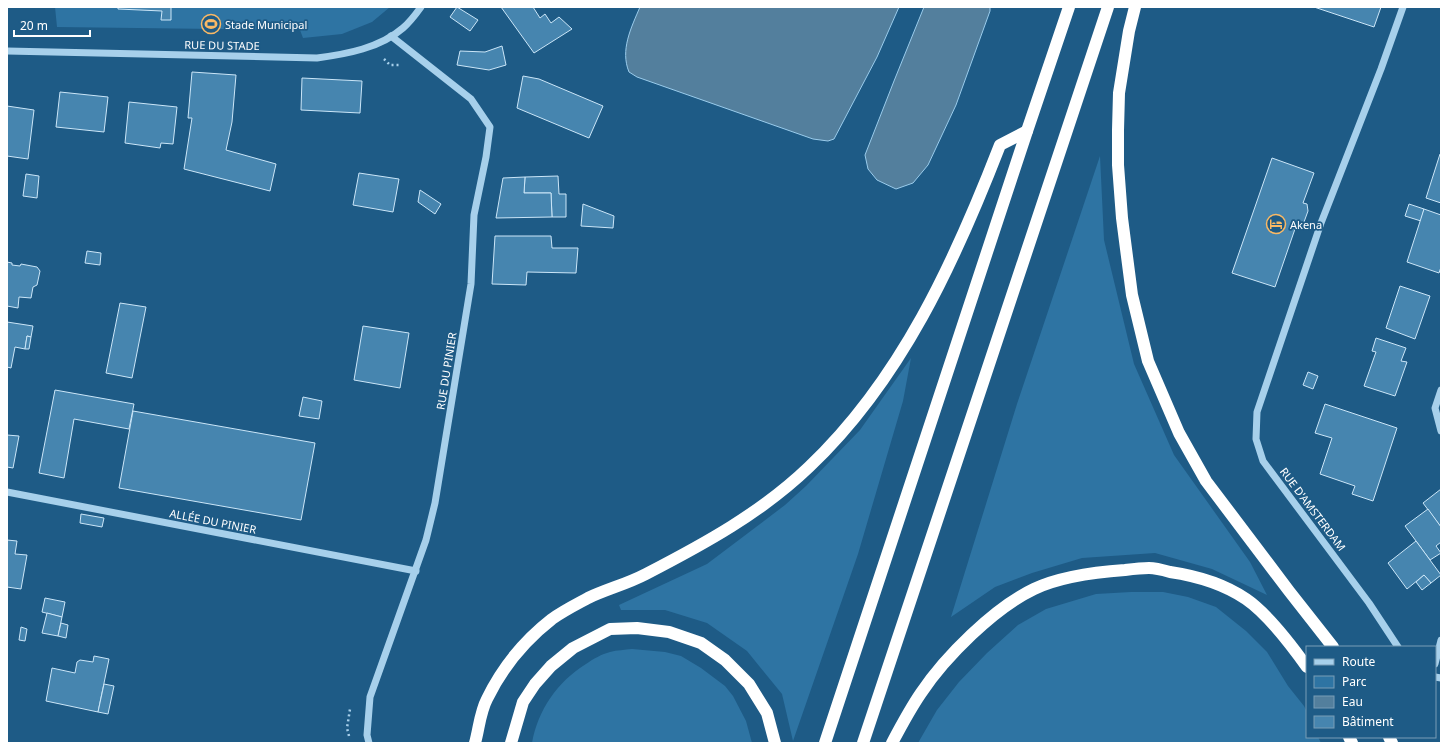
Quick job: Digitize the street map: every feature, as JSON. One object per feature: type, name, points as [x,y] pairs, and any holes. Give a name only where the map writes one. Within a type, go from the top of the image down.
[{"type":"highway","points":[[825,743],[1069,7]]},
{"type":"highway","points":[[863,743],[1108,7]]},
{"type":"highway","points":[[1135,7],[1128,31],[1119,93],[1118,164],[1122,218],[1132,295],[1148,361],[1179,433],[1206,480],[1332,646]]},
{"type":"highway","points":[[475,743],[486,700],[506,666],[526,643],[553,619],[588,598],[643,576],[710,540],[779,493],[808,468],[831,445],[856,416],[885,377],[917,326],[943,280],[975,210],[1000,145],[1027,131]]},
{"type":"highway","points":[[892,743],[921,692],[949,659],[990,618],[1012,602],[1034,589],[1069,578],[1112,571],[1150,568],[1196,576],[1230,590],[1248,600],[1269,620],[1306,666]]},
{"type":"highway","points":[[511,743],[522,702],[551,666],[573,648],[610,629],[637,628],[669,632],[701,643],[725,660],[749,684],[760,701],[767,713],[774,743]]},
{"type":"street","name":"RUE DU STADE","points":[[7,51],[317,58],[345,55],[371,46],[391,36],[404,27],[421,7]]},
{"type":"street","name":"RUE D'AMSTERDAM","points":[[1397,646],[1369,603],[1263,461],[1256,439],[1257,412],[1321,223],[1381,69],[1403,7]]},
{"type":"street","name":"RUE DU PINIER","points":[[369,743],[367,735],[370,697],[416,571],[426,540],[435,503],[471,284],[474,215],[486,157],[490,127],[471,99],[391,36]]},
{"type":"street","points":[[1441,390],[1435,408],[1441,431]]},
{"type":"street","name":"ALLÉE DU PINIER","points":[[7,492],[416,571]]},
{"type":"street","points":[[1436,660],[1441,640]]},
{"type":"path","points":[[371,46],[390,66],[405,65]]},
{"type":"path","points":[[351,705],[347,728],[351,743]]},
{"type":"green space","name":"Stade Municipal","points":[[55,7],[390,7],[372,22],[342,34],[303,38],[300,30],[57,27]]},
{"type":"green space","points":[[1100,156],[1104,240],[1134,364],[1174,455],[1250,562],[1267,595],[1212,569],[1155,553],[1082,558],[1032,573],[995,587],[951,617],[1017,404]]},
{"type":"green space","points":[[911,358],[903,401],[858,554],[793,741],[782,694],[747,651],[707,623],[665,610],[621,610],[619,605],[707,564],[785,505],[806,486],[860,430]]},
{"type":"green space","points":[[1163,592],[1188,597],[1216,607],[1246,631],[1267,652],[1288,686],[1306,710],[1306,738],[1318,738],[1321,743],[918,743],[937,710],[959,682],[987,653],[1018,625],[1046,609],[1096,594]]},
{"type":"green space","points":[[632,649],[665,652],[681,656],[701,668],[725,686],[733,696],[746,721],[752,743],[532,743],[544,708],[550,698],[566,679],[601,655],[613,651]]},
{"type":"water","points":[[640,7],[899,7],[877,57],[834,139],[828,141],[813,139],[637,77],[629,72],[626,47],[630,31]]},
{"type":"water","points":[[924,7],[990,7],[990,11],[956,105],[928,165],[913,183],[896,189],[877,180],[868,169],[865,155]]},
{"type":"building","points":[[118,7],[171,7],[171,20],[161,20],[162,11],[118,9]]},
{"type":"building","points":[[457,7],[478,20],[470,31],[450,17]]},
{"type":"building","points":[[501,7],[533,7],[540,18],[545,14],[551,23],[559,17],[572,29],[534,53]]},
{"type":"building","points":[[1314,7],[1381,7],[1374,27]]},
{"type":"building","points":[[502,46],[506,65],[489,70],[457,65],[460,51],[485,52]]},
{"type":"building","points":[[192,72],[236,75],[232,122],[226,150],[276,164],[270,191],[184,169],[192,118],[188,118]]},
{"type":"building","points":[[523,76],[539,79],[603,106],[589,138],[517,108]]},
{"type":"building","points":[[302,78],[362,81],[360,113],[301,110]]},
{"type":"building","points":[[60,92],[108,97],[104,132],[56,127]]},
{"type":"building","points":[[129,102],[177,107],[173,144],[161,143],[160,148],[125,143]]},
{"type":"building","points":[[7,106],[34,110],[28,159],[7,156]]},
{"type":"building","points":[[1441,154],[1441,203],[1426,198]]},
{"type":"building","name":"Akena","points":[[1272,158],[1314,173],[1303,203],[1307,204],[1308,211],[1304,222],[1299,227],[1296,226],[1275,287],[1232,273]]},
{"type":"building","points":[[359,173],[399,179],[393,212],[353,205]]},
{"type":"building","points":[[26,174],[39,176],[37,198],[23,196]]},
{"type":"building","points":[[558,176],[559,194],[566,194],[566,217],[552,217],[551,193],[524,193],[525,177]]},
{"type":"building","points":[[525,177],[524,193],[551,193],[552,217],[496,218],[503,178]]},
{"type":"building","points":[[420,190],[441,204],[435,214],[418,202]]},
{"type":"building","points":[[583,204],[614,216],[613,228],[581,226]]},
{"type":"building","points":[[1409,204],[1424,209],[1421,221],[1405,216]]},
{"type":"building","points":[[1424,209],[1441,215],[1441,267],[1439,273],[1407,262]]},
{"type":"building","points":[[495,236],[551,236],[552,248],[578,248],[576,273],[527,272],[526,285],[492,284]]},
{"type":"building","points":[[87,251],[101,253],[100,265],[85,263]]},
{"type":"building","points":[[7,262],[12,263],[12,265],[20,266],[21,264],[37,267],[40,271],[37,285],[33,287],[31,298],[19,297],[18,308],[7,306]]},
{"type":"building","points":[[1400,286],[1430,296],[1415,339],[1386,328]]},
{"type":"building","points":[[120,303],[146,307],[132,378],[106,373]]},
{"type":"building","points":[[7,322],[33,326],[31,337],[27,336],[25,349],[15,347],[11,368],[7,367]]},
{"type":"building","points":[[363,326],[409,333],[400,388],[354,380]]},
{"type":"building","points":[[27,336],[31,337],[29,349],[25,349]]},
{"type":"building","points":[[1376,338],[1406,348],[1401,361],[1407,362],[1395,396],[1364,386],[1376,352],[1372,351]]},
{"type":"building","points":[[1308,372],[1318,376],[1313,389],[1303,385]]},
{"type":"building","points":[[55,390],[134,404],[129,429],[74,419],[64,478],[39,473]]},
{"type":"building","points":[[303,397],[322,401],[319,419],[299,416]]},
{"type":"building","points":[[1325,404],[1397,428],[1373,501],[1352,494],[1355,486],[1320,474],[1332,438],[1315,433]]},
{"type":"building","points":[[133,411],[315,443],[301,520],[119,488]]},
{"type":"building","points":[[7,435],[19,436],[13,468],[7,467]]},
{"type":"building","points":[[1441,489],[1441,527],[1423,503]]},
{"type":"building","points":[[1428,509],[1441,527],[1441,542],[1436,546],[1441,553],[1430,560],[1405,526]]},
{"type":"building","points":[[81,514],[104,518],[102,527],[80,523]]},
{"type":"building","points":[[7,540],[17,541],[15,554],[27,555],[21,589],[7,587]]},
{"type":"building","points":[[1416,541],[1441,575],[1431,583],[1424,575],[1407,589],[1388,563]]},
{"type":"building","points":[[1424,575],[1431,583],[1422,590],[1416,582]]},
{"type":"building","points":[[45,598],[65,602],[62,617],[42,612]]},
{"type":"building","points":[[47,613],[62,617],[58,636],[42,633]]},
{"type":"building","points":[[61,623],[68,625],[66,638],[58,636]]},
{"type":"building","points":[[21,627],[27,629],[25,641],[19,640]]},
{"type":"building","points":[[94,656],[109,659],[98,712],[46,701],[52,668],[75,673],[77,662],[80,660],[93,662]]},
{"type":"building","points":[[104,684],[114,686],[108,714],[98,712]]},
{"type":"place","name":"Stade Municipal","points":[[211,24]]},
{"type":"place","name":"Akena","points":[[1276,224]]}]
